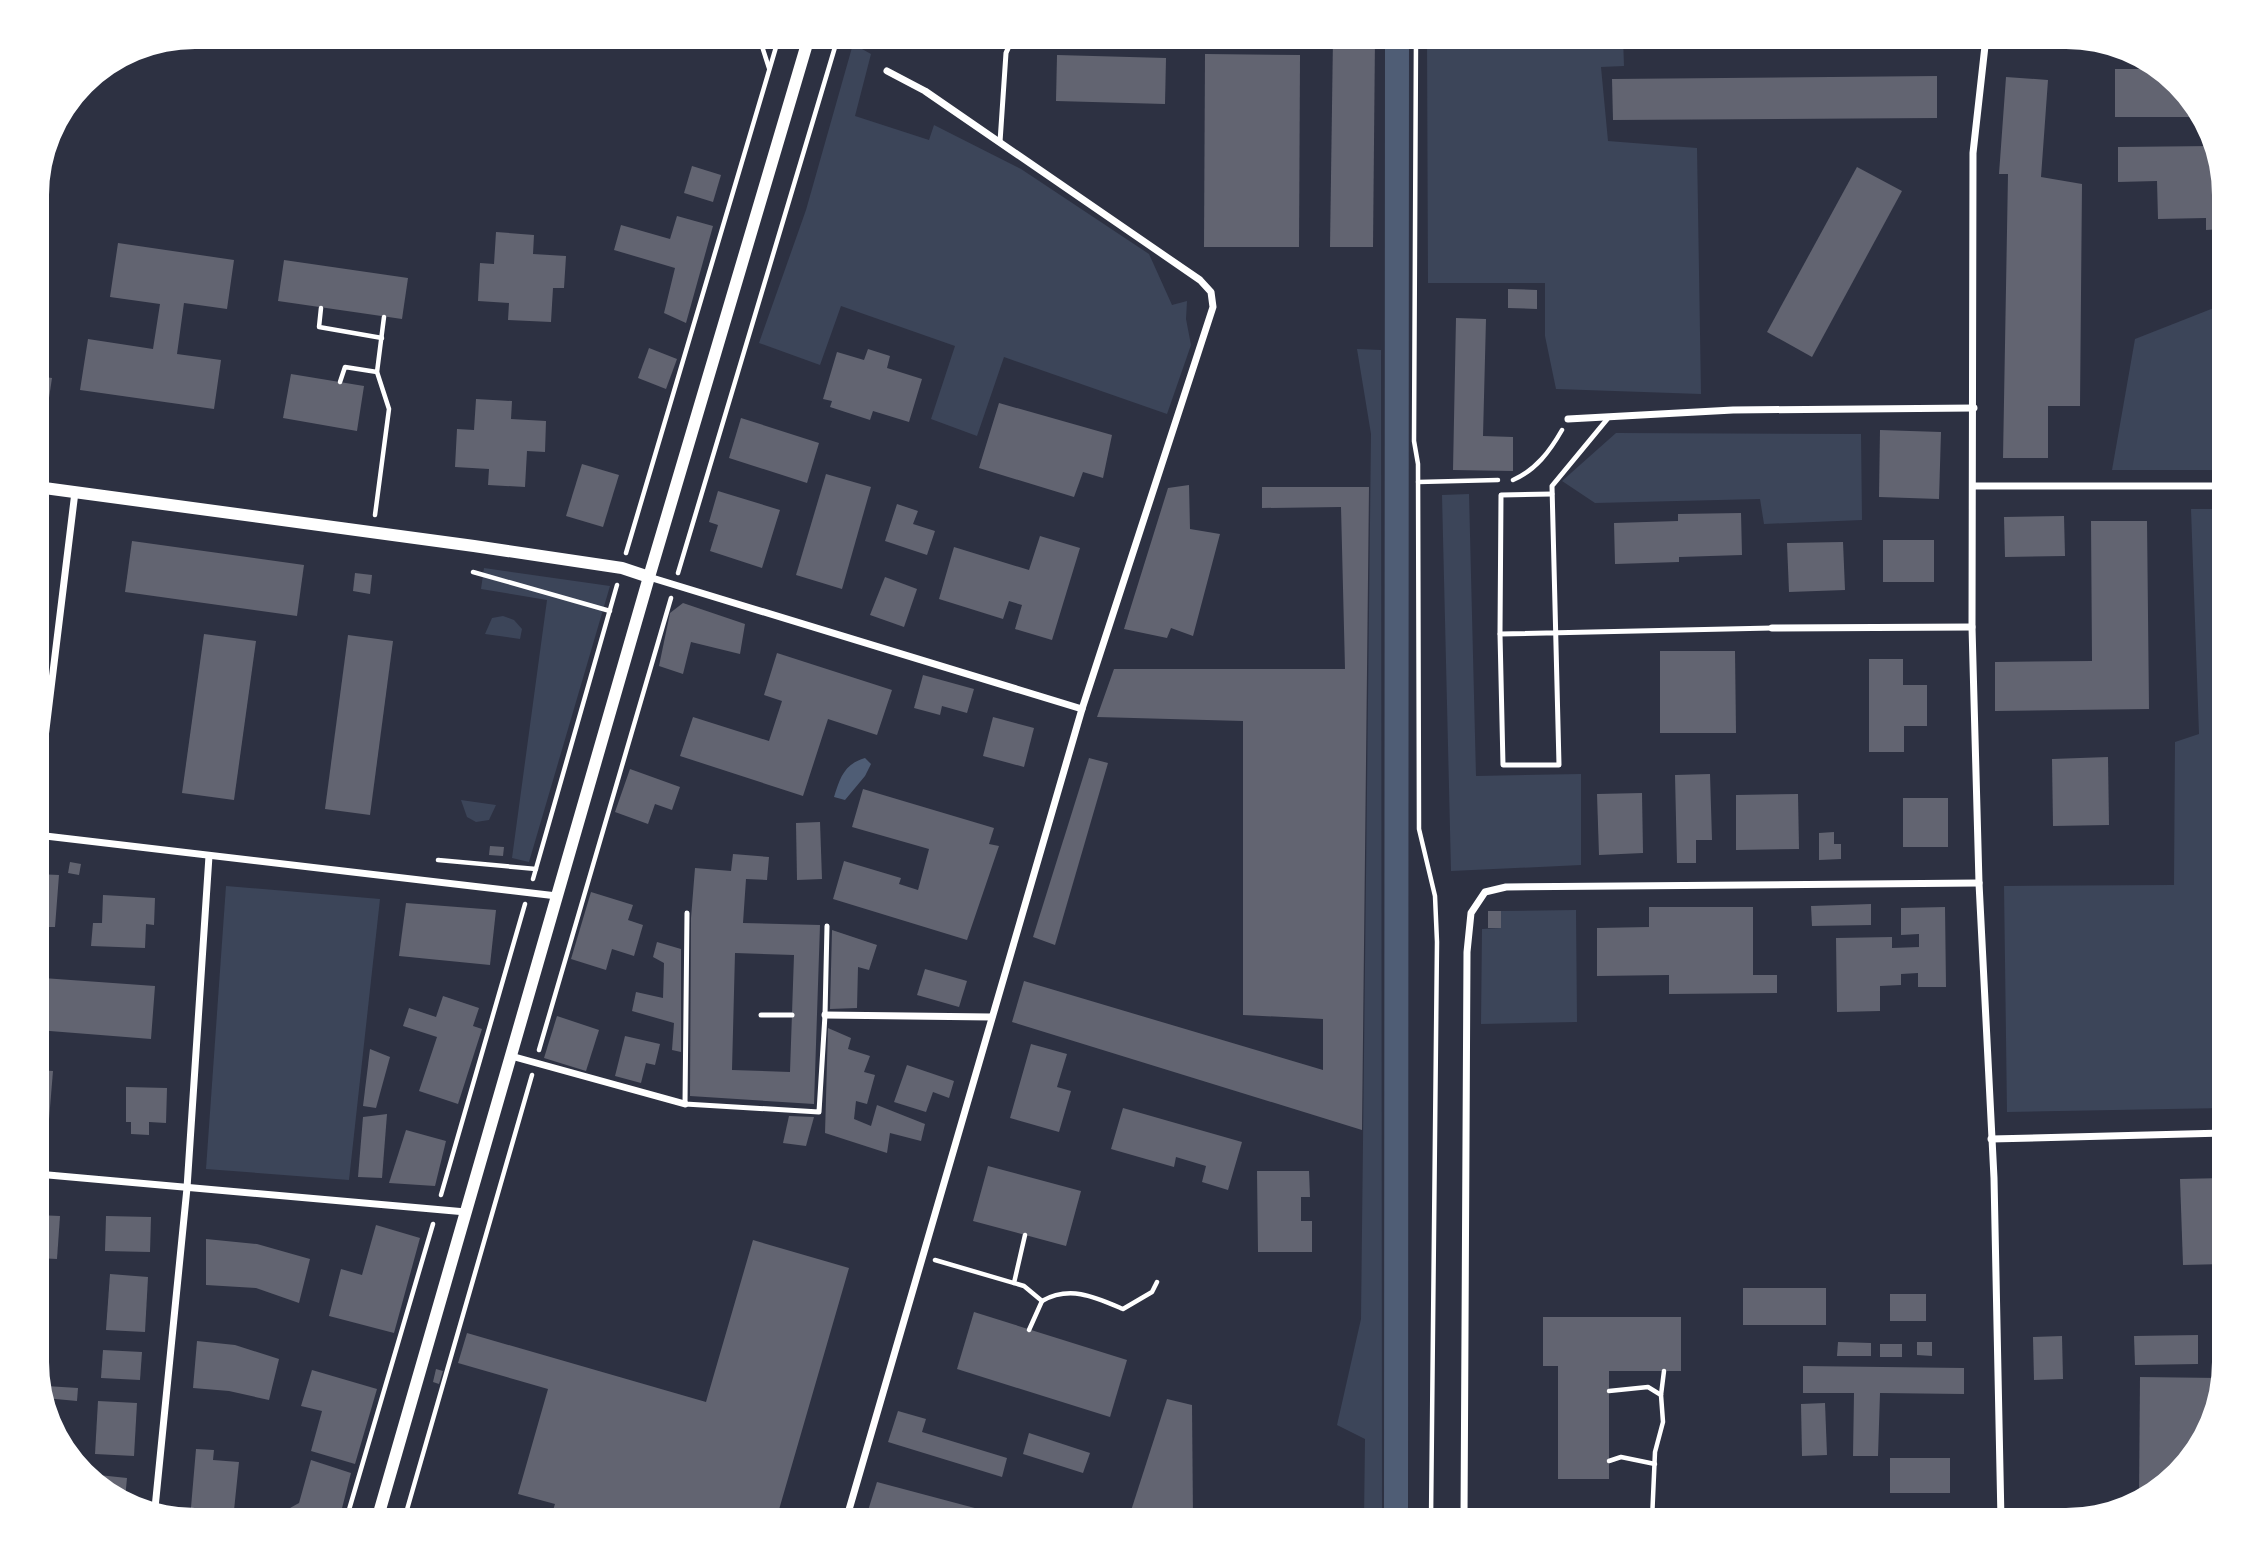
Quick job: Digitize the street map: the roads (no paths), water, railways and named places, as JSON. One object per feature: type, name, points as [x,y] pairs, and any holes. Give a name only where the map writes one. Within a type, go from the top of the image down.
[{"type":"street","points":[[380,1508],[649,576],[805,49]]},
{"type":"street","points":[[1985,49],[1973,153],[1972,628],[1979,883],[1991,1139],[2001,1508]]},
{"type":"street","points":[[849,1508],[1082,709],[1213,307],[1211,292],[1200,280],[925,91],[887,71]]},
{"type":"street","points":[[1568,419],[1732,410],[1974,408]]},
{"type":"street","points":[[1973,486],[2212,486]]},
{"type":"street","points":[[49,489],[622,568],[1082,709]]},
{"type":"street","points":[[49,705],[75,492]]},
{"type":"street","points":[[1772,628],[1972,628]]},
{"type":"street","points":[[49,836],[557,896]]},
{"type":"street","points":[[156,1503],[187,1188],[209,856]]},
{"type":"street","points":[[1464,1508],[1467,952],[1471,913],[1485,892],[1506,887],[1979,883]]},
{"type":"street","points":[[821,1015],[991,1017]]},
{"type":"street","points":[[511,1056],[685,1104]]},
{"type":"street","points":[[1991,1139],[2212,1133]]},
{"type":"street","points":[[49,1175],[466,1212]]},
{"type":"lane","points":[[1000,142],[1007,49]]},
{"type":"lane","points":[[1552,494],[1501,495],[1503,765],[1559,765],[1552,486],[1612,415]]},
{"type":"lane","points":[[1500,634],[1772,628]]},
{"type":"lane","points":[[687,913],[685,1104],[818,1112],[827,926]]},
{"type":"lane","points":[[761,1015],[792,1015]]},
{"type":"waterway","points":[[1396,1508],[1397,49]]}]
